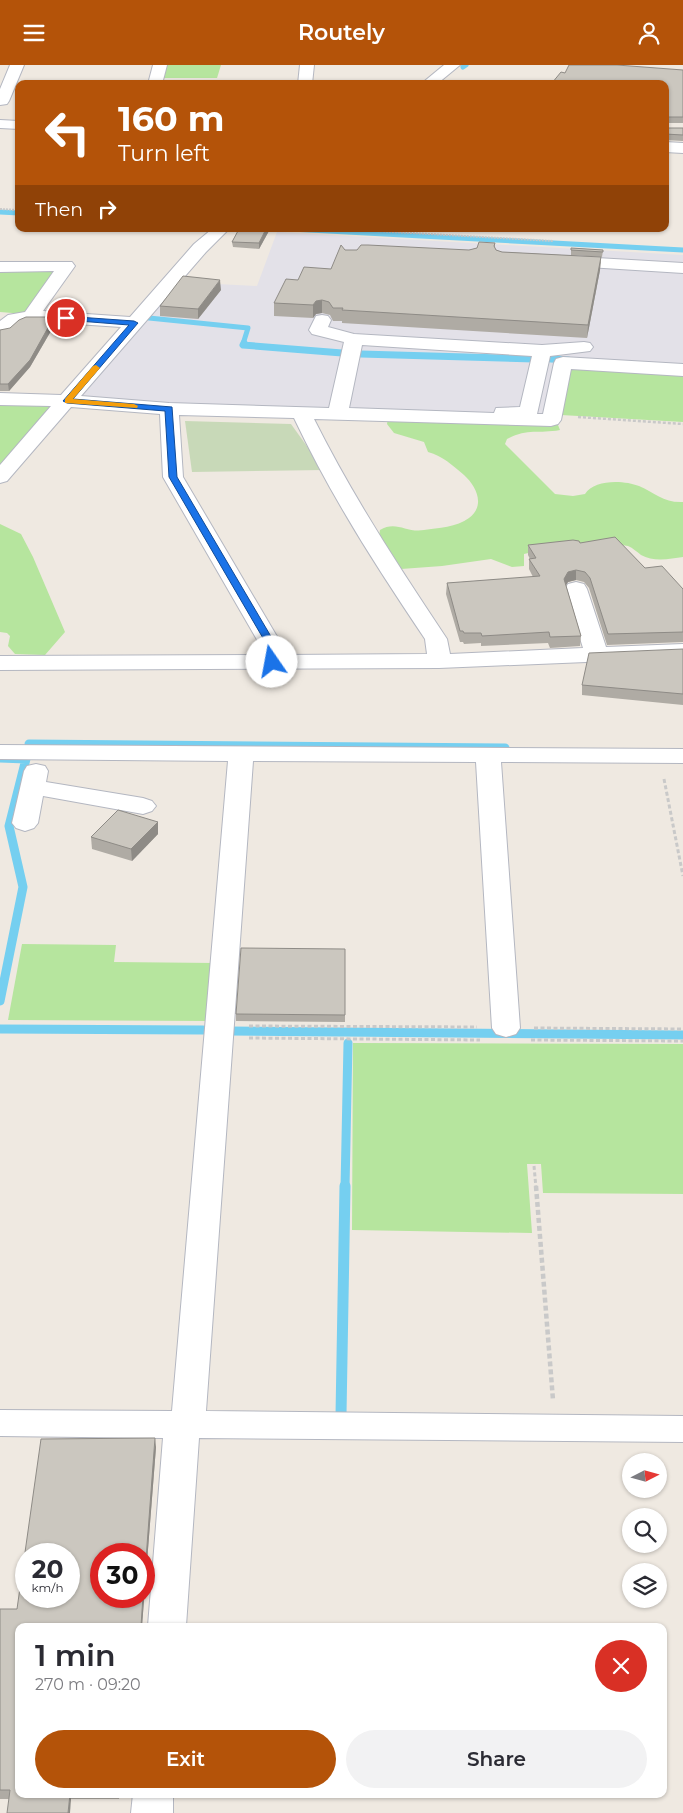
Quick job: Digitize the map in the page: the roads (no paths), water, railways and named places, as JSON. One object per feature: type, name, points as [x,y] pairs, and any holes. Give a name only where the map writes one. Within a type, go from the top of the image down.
[{"type":"street","points":[[15,102],[1,101],[17,65]]},
{"type":"street","points":[[156,80],[160,65]]},
{"type":"street","points":[[305,80],[307,65]]},
{"type":"street","points":[[433,80],[453,65]]},
{"type":"street","points":[[0,124],[15,125]]},
{"type":"street","points":[[669,147],[683,148]]},
{"type":"street","points":[[0,477],[200,248],[218,232]]},
{"type":"street","points":[[543,260],[683,268]]},
{"type":"street","points":[[0,267],[66,266],[31,316]]},
{"type":"street","points":[[0,329],[14,319],[31,316],[134,323]]},
{"type":"street","points":[[322,320],[318,330],[354,339],[542,351],[598,347]]},
{"type":"street","points":[[339,410],[354,339]]},
{"type":"street","points":[[0,399],[67,401],[169,409],[302,413],[339,410],[528,413],[542,351]]},
{"type":"street","points":[[339,410],[551,420],[563,363],[683,370]]},
{"type":"street","points":[[169,409],[173,477],[271,645],[272,662]]},
{"type":"street","points":[[302,413],[330,471],[373,545],[436,639],[439,661]]},
{"type":"street","points":[[576,589],[597,655]]},
{"type":"street","points":[[0,663],[439,661],[683,651]]},
{"type":"street","points":[[0,752],[671,756]]},
{"type":"street","points":[[24,823],[40,752]]},
{"type":"street","points":[[166,1623],[219,1032],[241,753]]},
{"type":"street","points":[[488,755],[505,1036]]},
{"type":"street","points":[[32,787],[142,806]]},
{"type":"street","points":[[0,1423],[683,1429]]},
{"type":"street","points":[[152,1813],[153,1798]]},
{"type":"waterway","points":[[0,212],[15,213]]},
{"type":"waterway","points":[[347,232],[683,250]]},
{"type":"waterway","points":[[149,318],[248,328],[243,344]]},
{"type":"waterway","points":[[244,343],[243,345],[342,353]]},
{"type":"waterway","points":[[361,354],[534,359]]},
{"type":"waterway","points":[[551,359],[568,360]]},
{"type":"waterway","points":[[29,744],[505,748]]},
{"type":"waterway","points":[[0,758],[26,759],[9,826],[23,887],[0,1001]]},
{"type":"waterway","points":[[0,1029],[203,1030]]},
{"type":"waterway","points":[[230,1031],[683,1035]]},
{"type":"waterway","points":[[345,1188],[348,1043]]},
{"type":"waterway","points":[[341,1415],[345,1186]]}]
